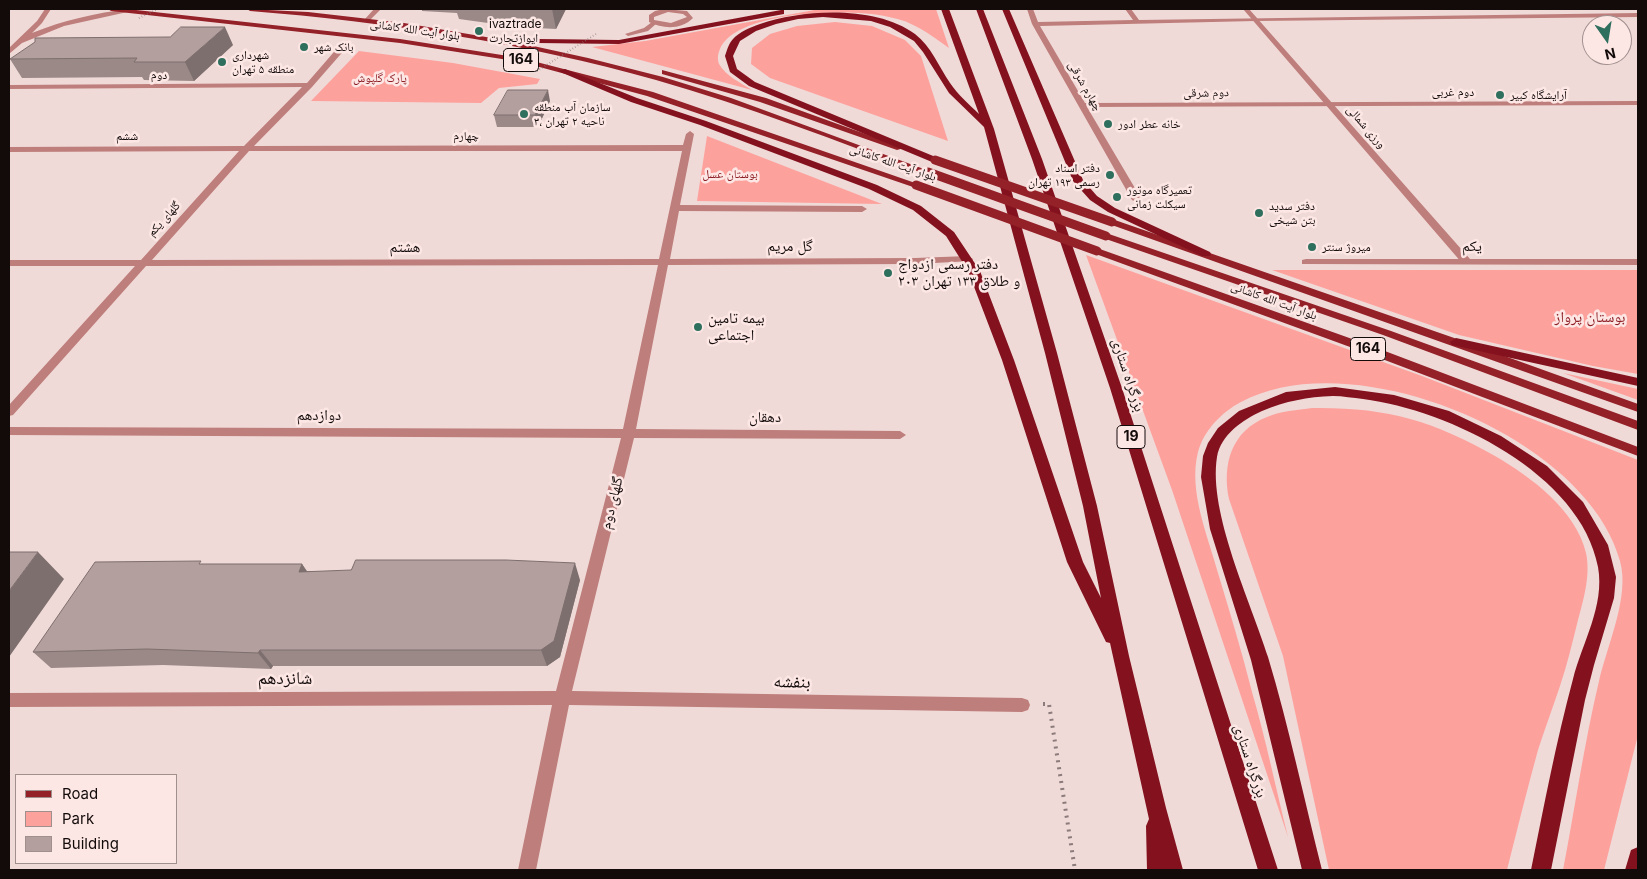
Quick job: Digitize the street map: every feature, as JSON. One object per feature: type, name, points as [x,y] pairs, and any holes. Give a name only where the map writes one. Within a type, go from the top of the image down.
[{"type":"highway","points":[[538,41],[589,44],[619,42],[799,9]]},
{"type":"highway","points":[[945,9],[989,129],[1051,353],[1088,496],[1121,656],[1156,808],[1174,870]]},
{"type":"highway","name":"بزرگراه ستاری","points":[[979,9],[1037,159],[1116,388],[1268,870]]},
{"type":"highway","points":[[1005,9],[1078,181],[1088,195],[1108,209],[1155,228],[1206,254]]},
{"type":"highway","points":[[935,160],[752,84],[733,70],[729,56],[736,40],[756,27],[782,20],[811,16],[842,16],[872,19],[889,24],[909,33],[923,45],[949,86],[989,129]]},
{"type":"highway","points":[[562,71],[634,100],[703,123],[873,187],[917,208],[950,234],[968,259],[1008,360],[1075,562],[1121,656]]},
{"type":"highway","points":[[1456,342],[1638,382]]},
{"type":"highway","points":[[1312,870],[1259,657],[1215,515],[1210,486],[1210,456],[1220,435],[1234,421],[1255,406],[1282,397],[1315,392],[1355,393],[1394,398],[1426,407],[1464,422],[1499,440],[1530,461],[1561,488],[1583,514],[1600,544],[1609,585],[1583,673],[1541,870]]},
{"type":"highway","points":[[1156,808],[1157,870]]},
{"type":"highway","points":[[1635,870],[1638,857]]},
{"type":"main road","name":"بلوار آیت الله کاشانی","points":[[111,9],[400,41],[521,60],[650,94],[916,185],[1365,348],[1638,452]]},
{"type":"main road","name":"بلوار آیت الله کاشانی","points":[[250,9],[368,20],[506,43],[582,58],[660,79],[752,108],[1106,236],[1387,333],[1638,426]]},
{"type":"main road","points":[[506,43],[538,41],[588,52],[735,92],[1206,254],[1638,408]]},
{"type":"street","points":[[9,52],[40,22],[48,9]]},
{"type":"street","points":[[368,20],[378,9]]},
{"type":"street","name":"چهارم شرقی","points":[[1030,9],[1035,24],[1137,200]]},
{"type":"street","points":[[1128,9],[1137,22]]},
{"type":"street","name":"ورزی شمالی","points":[[1246,9],[1466,261]]},
{"type":"street","points":[[22,41],[46,28],[71,20],[128,10]]},
{"type":"street","points":[[680,10],[690,16],[687,21],[671,25],[654,23],[650,19],[655,11],[680,10]]},
{"type":"street","points":[[1035,24],[1255,19],[1638,15]]},
{"type":"street","points":[[628,34],[646,30],[654,23]]},
{"type":"street","name":"گلهای یکم","points":[[9,412],[246,149],[309,85],[343,47]]},
{"type":"street","name":"دوم","points":[[9,87],[309,85]]},
{"type":"street","name":"دوم غربی","points":[[1328,103],[1638,103]]},
{"type":"street","name":"دوم شرقی","points":[[1083,105],[1328,103]]},
{"type":"street","name":"گلهای دوم","points":[[527,870],[562,698],[630,432],[666,261],[690,134]]},
{"type":"street","name":"چهارم","points":[[246,149],[686,148]]},
{"type":"street","name":"ششم","points":[[9,149],[246,149]]},
{"type":"street","points":[[676,208],[862,209]]},
{"type":"street","name":"گل مریم","points":[[666,261],[915,261],[968,259]]},
{"type":"street","name":"هشتم","points":[[9,263],[666,261]]},
{"type":"street","name":"یکم","points":[[1306,262],[1638,262]]},
{"type":"street","name":"دوازدهم","points":[[9,431],[630,432]]},
{"type":"street","name":"دهقان","points":[[630,432],[900,435]]},
{"type":"street","name":"شانزدهم","points":[[9,700],[562,698]]},
{"type":"street","name":"بنفشه","points":[[562,698],[1022,705]]},
{"type":"path","points":[[139,18],[158,9]]},
{"type":"path","points":[[537,71],[596,34]]},
{"type":"path","points":[[1022,705],[1049,704],[1075,870]]},
{"type":"green space","points":[[820,9],[936,9],[949,48],[913,25],[881,15],[837,12],[780,17],[737,32],[727,39],[719,51],[718,60],[722,68],[734,79],[752,90],[592,47],[645,41]]},
{"type":"green space","points":[[835,22],[872,26],[905,40],[921,56],[948,141],[770,78],[751,64],[752,48],[770,34],[797,26]]},
{"type":"green space","name":"پارک گلپوش","points":[[359,51],[453,63],[540,79],[537,84],[499,88],[481,103],[311,101]]},
{"type":"green space","name":"بوستان عسل","points":[[707,136],[882,204],[697,201]]},
{"type":"green space","points":[[1086,255],[1422,376],[1638,460],[1638,735],[1604,870],[1563,870],[1584,752],[1622,590],[1620,561],[1599,516],[1563,475],[1515,440],[1460,412],[1401,393],[1343,384],[1288,386],[1241,402],[1215,422],[1205,436],[1198,452],[1196,467],[1197,498],[1257,710],[1288,837],[1172,490]]},
{"type":"green space","name":"بوستان پرواز","points":[[1272,270],[1638,270],[1638,374],[1593,366],[1459,335]]},
{"type":"green space","points":[[1563,373],[1638,389],[1638,400]]},
{"type":"green space","points":[[1312,408],[1338,408],[1385,413],[1407,418],[1450,433],[1509,464],[1537,485],[1562,509],[1581,537],[1586,553],[1588,571],[1584,597],[1565,670],[1538,750],[1507,870],[1329,870],[1283,656],[1229,499],[1227,486],[1228,462],[1237,440],[1245,431],[1255,423],[1272,415]]},
{"type":"building","points":[[181,27],[225,27],[185,62],[134,62],[137,58],[10,59],[35,42],[35,38],[170,37]]},
{"type":"building","points":[[508,90],[548,90],[535,115],[494,115]]},
{"type":"building","points":[[9,552],[38,552],[9,591]]},
{"type":"building","points":[[356,560],[506,560],[575,563],[554,641],[541,650],[260,650],[258,653],[147,649],[33,652],[95,562],[201,561],[199,564],[302,564],[299,572],[351,570]]},
{"type":"place","name":"ivaztrade ایوازتجارت","points":[[479,31]]},
{"type":"place","name":"بانک شهر","points":[[304,47]]},
{"type":"place","name":"شهرداری منطقه ۵ تهران","points":[[222,62]]},
{"type":"place","name":"آرایشگاه کبیر","points":[[1500,95]]},
{"type":"place","name":"سازمان آب منطقه ۳، ناحیه ۲ تهران","points":[[524,114]]},
{"type":"place","name":"خانه عطر ادور","points":[[1108,124]]},
{"type":"place","name":"دفتر اسناد رسمی ۱۹۳ تهران","points":[[1110,175]]},
{"type":"place","name":"تعمیرگاه موتور سیکلت زمانی","points":[[1117,197]]},
{"type":"place","name":"دفتر سدید بتن شیخی","points":[[1259,213]]},
{"type":"place","name":"میروژ سنتر","points":[[1312,247]]},
{"type":"place","name":"دفتر رسمی ازدواج ۲۰۳ و طلاق ۱۳۳ تهران","points":[[888,273]]},
{"type":"place","name":"بیمه تامین اجتماعی","points":[[698,327]]}]
